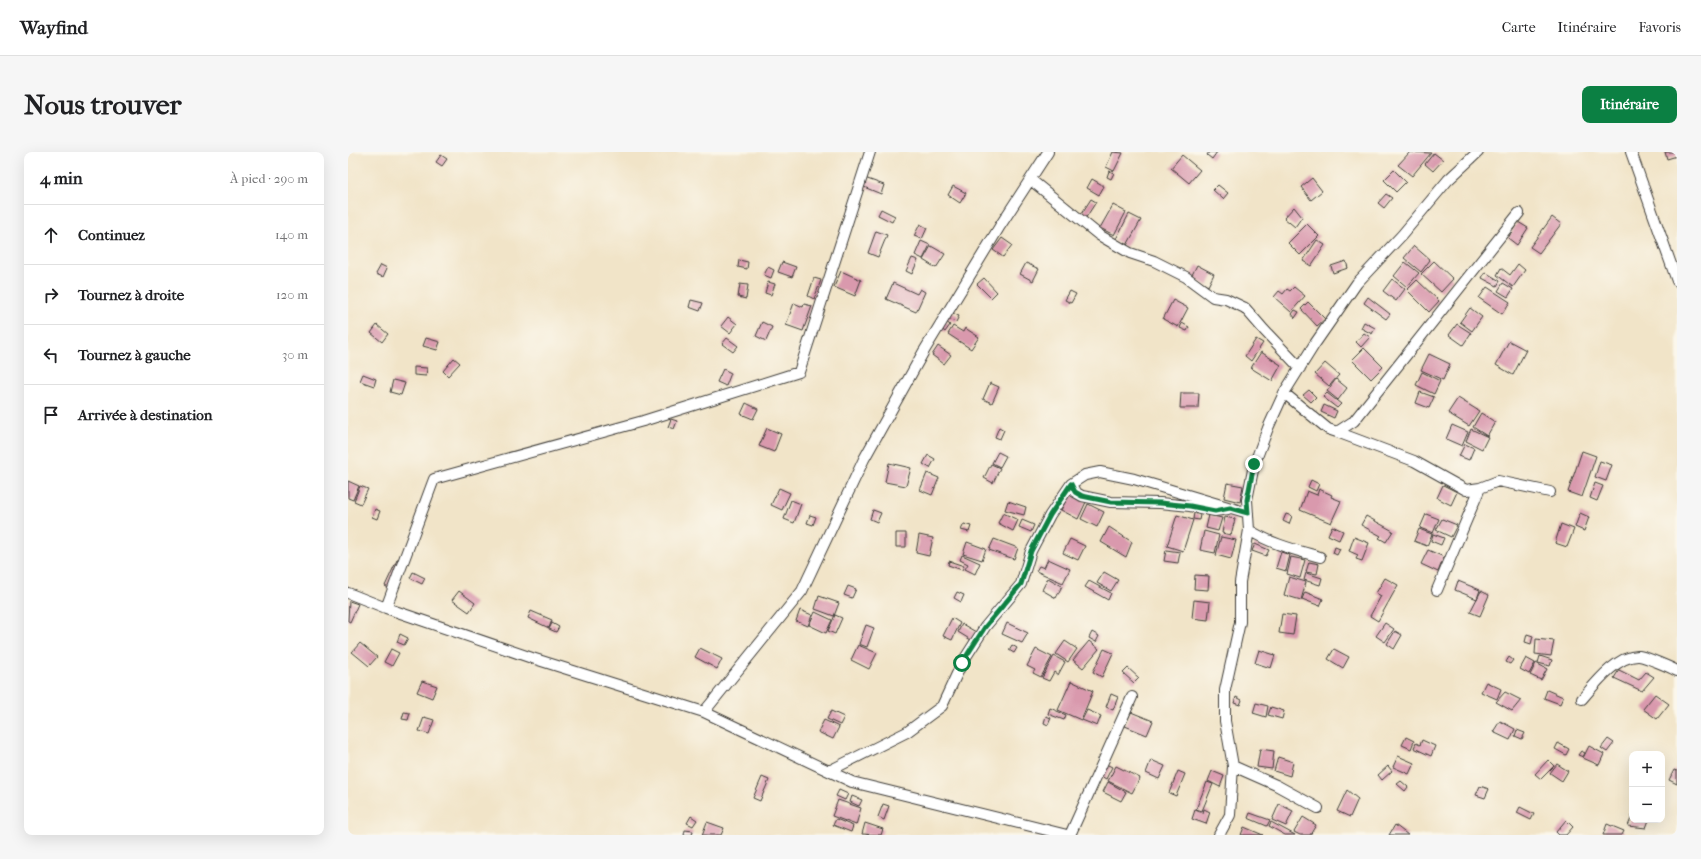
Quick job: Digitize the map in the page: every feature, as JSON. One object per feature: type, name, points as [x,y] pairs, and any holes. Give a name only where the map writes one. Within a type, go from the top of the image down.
[{"type":"street","points":[[386,608],[434,479],[643,421],[799,372],[870,152]]},
{"type":"street","points":[[704,712],[802,591],[864,459],[924,351],[1000,226],[1048,152]]},
{"type":"street","points":[[1219,835],[1230,815],[1232,766],[1225,721],[1225,690],[1240,622],[1240,582],[1249,530],[1247,500],[1254,464],[1284,393],[1357,283],[1402,235],[1448,180],[1478,152]]},
{"type":"street","points":[[1631,152],[1677,281]]},
{"type":"street","points":[[1031,180],[1099,235],[1130,253],[1154,261],[1186,277],[1213,297],[1226,299],[1245,308],[1300,368]]},
{"type":"street","points":[[1337,432],[1354,422],[1519,213]]},
{"type":"street","points":[[1284,393],[1328,429],[1414,461],[1466,490],[1480,488],[1498,481],[1550,492]]},
{"type":"street","points":[[829,771],[907,732],[942,706],[962,663],[981,633],[1021,584],[1031,551],[1050,515],[1071,484],[1085,475],[1100,472],[1134,479],[1248,513]]},
{"type":"street","points":[[1071,484],[1075,492],[1082,496],[1111,502],[1160,503],[1190,506],[1215,511],[1230,508]]},
{"type":"street","points":[[1437,590],[1480,488]]},
{"type":"street","points":[[1249,530],[1282,546],[1320,557]]},
{"type":"street","points":[[348,593],[386,608],[532,658],[704,712],[852,782],[1068,835],[1132,697]]},
{"type":"street","points":[[1582,699],[1602,676],[1624,660],[1639,656],[1677,671]]},
{"type":"street","points":[[1232,766],[1276,785],[1318,808]]},
{"type":"building","points":[[1113,152],[1123,153],[1114,171],[1106,167]]},
{"type":"building","points":[[1209,152],[1217,152],[1212,159],[1207,155]]},
{"type":"building","points":[[1410,152],[1431,153],[1412,176],[1398,165]]},
{"type":"building","points":[[1665,152],[1677,152],[1677,156],[1667,159]]},
{"type":"building","points":[[1434,153],[1443,160],[1433,171],[1425,164]]},
{"type":"building","points":[[441,155],[447,159],[442,166],[436,162]]},
{"type":"building","points":[[1182,155],[1200,170],[1189,183],[1171,168]]},
{"type":"building","points":[[1394,170],[1406,182],[1396,192],[1384,180]]},
{"type":"building","points":[[1109,171],[1114,173],[1111,179],[1107,177]]},
{"type":"building","points":[[862,177],[884,185],[881,194],[859,185]]},
{"type":"building","points":[[1312,178],[1322,191],[1311,200],[1301,187]]},
{"type":"building","points":[[1092,179],[1104,186],[1099,195],[1087,188]]},
{"type":"building","points":[[1218,185],[1228,193],[1223,199],[1213,190]]},
{"type":"building","points":[[953,186],[966,193],[960,203],[948,195]]},
{"type":"building","points":[[1386,194],[1392,198],[1384,208],[1378,203]]},
{"type":"building","points":[[1091,199],[1096,202],[1085,219],[1080,216]]},
{"type":"building","points":[[1113,205],[1126,212],[1114,235],[1100,228]]},
{"type":"building","points":[[1294,207],[1302,217],[1295,227],[1284,218]]},
{"type":"building","points":[[881,209],[895,216],[892,222],[878,215]]},
{"type":"building","points":[[1129,214],[1141,220],[1126,247],[1115,241]]},
{"type":"building","points":[[1552,217],[1561,224],[1539,253],[1530,247]]},
{"type":"building","points":[[1518,222],[1528,228],[1517,245],[1508,238]]},
{"type":"building","points":[[920,224],[927,228],[922,239],[914,236]]},
{"type":"building","points":[[1307,224],[1319,236],[1300,255],[1288,243]]},
{"type":"building","points":[[876,231],[887,235],[878,257],[868,253]]},
{"type":"building","points":[[1002,238],[1012,245],[1003,257],[993,250]]},
{"type":"building","points":[[1317,240],[1325,245],[1311,266],[1303,261]]},
{"type":"building","points":[[921,241],[930,245],[923,259],[915,255]]},
{"type":"building","points":[[931,246],[945,254],[936,268],[923,260]]},
{"type":"building","points":[[1414,246],[1430,260],[1421,272],[1404,258]]},
{"type":"building","points":[[912,258],[918,260],[912,274],[906,271]]},
{"type":"building","points":[[739,260],[748,262],[747,269],[738,267]]},
{"type":"building","points":[[1346,261],[1348,268],[1333,273],[1331,266]]},
{"type":"building","points":[[1434,261],[1453,279],[1441,292],[1421,274]]},
{"type":"building","points":[[782,262],[796,267],[792,277],[778,272]]},
{"type":"building","points":[[1405,262],[1419,273],[1407,287],[1394,276]]},
{"type":"building","points":[[1026,263],[1039,269],[1033,281],[1020,274]]},
{"type":"building","points":[[1518,264],[1525,270],[1513,287],[1497,275],[1501,268],[1510,275]]},
{"type":"building","points":[[381,265],[387,268],[383,277],[376,274]]},
{"type":"building","points":[[1197,265],[1214,274],[1208,286],[1191,277]]},
{"type":"building","points":[[768,267],[774,270],[771,278],[764,275]]},
{"type":"building","points":[[841,271],[861,280],[855,296],[834,287]]},
{"type":"building","points":[[1485,272],[1500,281],[1497,286],[1482,278]]},
{"type":"building","points":[[814,278],[821,280],[814,299],[808,296]]},
{"type":"building","points":[[984,278],[997,292],[991,298],[977,284]]},
{"type":"building","points":[[1392,279],[1405,289],[1396,301],[1383,291]]},
{"type":"building","points":[[1417,280],[1439,301],[1429,312],[1407,290]]},
{"type":"building","points":[[768,282],[775,284],[771,295],[765,293]]},
{"type":"building","points":[[893,283],[917,294],[920,289],[925,292],[916,312],[886,299]]},
{"type":"building","points":[[1503,283],[1513,289],[1508,297],[1498,291]]},
{"type":"building","points":[[740,284],[748,285],[746,299],[738,297]]},
{"type":"building","points":[[1294,287],[1305,296],[1291,312],[1274,297],[1279,291],[1283,294],[1287,289],[1290,291]]},
{"type":"building","points":[[1487,287],[1510,302],[1502,314],[1479,298]]},
{"type":"building","points":[[1070,291],[1076,294],[1071,303],[1065,300]]},
{"type":"building","points":[[1368,297],[1390,314],[1386,319],[1364,303]]},
{"type":"building","points":[[691,300],[703,303],[700,311],[689,307]]},
{"type":"building","points":[[1173,300],[1188,308],[1178,327],[1163,319]]},
{"type":"building","points":[[1308,302],[1325,319],[1317,326],[1301,309]]},
{"type":"building","points":[[794,303],[803,307],[804,304],[812,306],[803,331],[786,325]]},
{"type":"building","points":[[1470,308],[1482,317],[1472,331],[1460,322]]},
{"type":"building","points":[[1295,310],[1299,312],[1295,318],[1292,314]]},
{"type":"building","points":[[948,311],[959,316],[956,322],[945,318]]},
{"type":"building","points":[[728,317],[737,324],[730,333],[721,326]]},
{"type":"building","points":[[944,320],[950,325],[945,332],[938,326]]},
{"type":"building","points":[[762,322],[772,327],[766,341],[756,336]]},
{"type":"building","points":[[1364,322],[1375,328],[1372,334],[1361,328]]},
{"type":"building","points":[[1182,323],[1189,327],[1187,331],[1180,328]]},
{"type":"building","points":[[1457,324],[1471,333],[1463,345],[1449,335]]},
{"type":"building","points":[[377,325],[388,334],[382,342],[371,333]]},
{"type":"building","points":[[953,326],[963,332],[965,328],[979,337],[971,349],[948,334]]},
{"type":"building","points":[[1364,333],[1370,337],[1361,347],[1356,342]]},
{"type":"building","points":[[426,338],[440,342],[437,350],[423,346]]},
{"type":"building","points":[[727,338],[738,346],[733,352],[722,344]]},
{"type":"building","points":[[1256,339],[1263,343],[1251,361],[1245,356]]},
{"type":"building","points":[[1509,341],[1526,350],[1513,375],[1496,365]]},
{"type":"building","points":[[938,346],[951,355],[944,364],[932,355]]},
{"type":"building","points":[[1364,348],[1383,367],[1371,379],[1352,360]]},
{"type":"building","points":[[1261,352],[1281,365],[1272,381],[1251,368]]},
{"type":"building","points":[[1429,354],[1450,364],[1443,380],[1421,370]]},
{"type":"building","points":[[454,358],[460,363],[448,376],[443,371]]},
{"type":"building","points":[[1325,363],[1339,375],[1329,386],[1315,374]]},
{"type":"building","points":[[414,367],[427,368],[426,376],[414,375]]},
{"type":"building","points":[[723,369],[731,373],[726,386],[717,382]]},
{"type":"building","points":[[1422,372],[1440,381],[1434,394],[1416,385]]},
{"type":"building","points":[[363,374],[376,379],[374,386],[360,381]]},
{"type":"building","points":[[1336,379],[1347,388],[1338,400],[1327,391]]},
{"type":"building","points":[[393,380],[405,383],[401,395],[390,392]]},
{"type":"building","points":[[990,383],[999,387],[992,403],[983,399]]},
{"type":"building","points":[[1309,390],[1316,397],[1311,402],[1303,395]]},
{"type":"building","points":[[1420,392],[1434,397],[1429,408],[1416,403]]},
{"type":"building","points":[[1181,393],[1199,393],[1198,408],[1180,408]]},
{"type":"building","points":[[1327,393],[1341,404],[1337,408],[1323,397]]},
{"type":"building","points":[[1458,398],[1479,411],[1469,426],[1448,413]]},
{"type":"building","points":[[746,403],[758,409],[753,419],[741,414]]},
{"type":"building","points":[[1324,405],[1337,411],[1334,418],[1321,412]]},
{"type":"building","points":[[1481,413],[1495,422],[1487,436],[1473,427]]},
{"type":"building","points":[[671,419],[677,421],[674,429],[668,427]]},
{"type":"building","points":[[1452,425],[1468,432],[1462,446],[1446,439]]},
{"type":"building","points":[[999,427],[1004,430],[1000,439],[995,437]]},
{"type":"building","points":[[767,428],[781,434],[774,452],[759,446]]},
{"type":"building","points":[[1471,429],[1488,437],[1482,449],[1466,441]]},
{"type":"building","points":[[1465,444],[1474,448],[1469,460],[1459,456]]},
{"type":"building","points":[[1582,451],[1596,456],[1582,497],[1568,492]]},
{"type":"building","points":[[998,452],[1006,456],[1000,467],[992,463]]},
{"type":"building","points":[[928,455],[935,459],[930,468],[923,464]]},
{"type":"building","points":[[1600,461],[1612,465],[1606,481],[1595,477]]},
{"type":"building","points":[[889,463],[911,468],[906,486],[885,482]]},
{"type":"building","points":[[991,464],[1000,468],[993,483],[984,478]]},
{"type":"building","points":[[927,473],[939,478],[932,495],[920,490]]},
{"type":"building","points":[[1311,480],[1319,484],[1316,491],[1308,487]]},
{"type":"building","points":[[348,481],[359,486],[353,500],[348,498]]},
{"type":"building","points":[[1227,483],[1243,486],[1240,502],[1224,498]]},
{"type":"building","points":[[1595,483],[1603,486],[1597,501],[1590,498]]},
{"type":"building","points":[[1443,485],[1457,492],[1451,505],[1437,498]]},
{"type":"building","points":[[360,486],[368,489],[361,504],[354,501]]},
{"type":"building","points":[[779,488],[790,493],[782,510],[771,505]]},
{"type":"building","points":[[1319,489],[1332,495],[1331,497],[1341,501],[1331,523],[1300,510],[1307,491],[1317,495]]},
{"type":"building","points":[[1070,493],[1086,502],[1078,519],[1061,510]]},
{"type":"building","points":[[791,500],[801,504],[794,523],[784,519]]},
{"type":"building","points":[[1008,501],[1026,507],[1024,515],[1005,510]]},
{"type":"building","points":[[1088,504],[1104,512],[1097,527],[1081,519]]},
{"type":"building","points":[[375,509],[380,511],[377,519],[372,517]]},
{"type":"building","points":[[873,510],[881,513],[877,522],[870,519]]},
{"type":"building","points":[[1003,513],[1018,520],[1013,531],[998,523]]},
{"type":"building","points":[[1194,513],[1200,515],[1199,520],[1193,519]]},
{"type":"building","points":[[1580,513],[1589,517],[1584,531],[1575,527]]},
{"type":"building","points":[[1286,514],[1292,516],[1289,524],[1283,521]]},
{"type":"building","points":[[1426,514],[1439,519],[1433,533],[1420,528]]},
{"type":"building","points":[[810,515],[816,517],[813,525],[807,523]]},
{"type":"building","points":[[1177,515],[1193,520],[1183,551],[1167,546]]},
{"type":"building","points":[[1209,515],[1222,518],[1218,531],[1206,528]]},
{"type":"building","points":[[1366,516],[1393,531],[1386,542],[1379,538],[1381,536],[1361,525]]},
{"type":"building","points":[[1225,517],[1235,519],[1231,535],[1222,533]]},
{"type":"building","points":[[1442,519],[1457,525],[1451,537],[1436,530]]},
{"type":"building","points":[[1022,520],[1034,525],[1031,532],[1019,527]]},
{"type":"building","points":[[964,524],[971,526],[969,532],[961,530]]},
{"type":"building","points":[[1561,524],[1574,529],[1567,547],[1555,543]]},
{"type":"building","points":[[1332,526],[1343,531],[1339,540],[1328,535]]},
{"type":"building","points":[[1109,527],[1132,542],[1126,557],[1101,542]]},
{"type":"building","points":[[1419,529],[1432,534],[1427,546],[1414,541]]},
{"type":"building","points":[[1204,531],[1219,535],[1215,553],[1200,550]]},
{"type":"building","points":[[896,533],[906,533],[906,547],[896,547]]},
{"type":"building","points":[[1433,534],[1444,538],[1441,545],[1431,541]]},
{"type":"building","points":[[919,535],[933,538],[929,556],[916,553]]},
{"type":"building","points":[[1221,537],[1236,540],[1231,559],[1216,555]]},
{"type":"building","points":[[1354,537],[1369,543],[1362,561],[1356,559],[1358,555],[1349,551]]},
{"type":"building","points":[[994,539],[1018,548],[1014,559],[989,550]]},
{"type":"building","points":[[1070,539],[1085,546],[1078,560],[1063,553]]},
{"type":"building","points":[[967,542],[986,549],[982,560],[963,554]]},
{"type":"building","points":[[1255,544],[1269,550],[1266,556],[1252,551]]},
{"type":"building","points":[[1335,547],[1340,549],[1337,555],[1333,553]]},
{"type":"building","points":[[1166,550],[1180,552],[1178,563],[1164,561]]},
{"type":"building","points":[[1428,550],[1444,557],[1438,572],[1421,564]]},
{"type":"building","points":[[1281,552],[1290,555],[1286,571],[1276,568]]},
{"type":"building","points":[[962,555],[980,563],[975,574],[965,569],[968,564],[960,560]]},
{"type":"building","points":[[1291,557],[1305,560],[1300,578],[1287,574]]},
{"type":"building","points":[[1048,559],[1070,569],[1063,583],[1036,571],[1039,566],[1044,568]]},
{"type":"building","points":[[397,560],[404,563],[392,590],[385,586]]},
{"type":"building","points":[[949,561],[964,566],[962,570],[948,565]]},
{"type":"building","points":[[1309,562],[1319,564],[1317,574],[1306,572]]},
{"type":"building","points":[[413,572],[425,578],[422,584],[410,578]]},
{"type":"building","points":[[1104,572],[1118,580],[1111,591],[1097,583]]},
{"type":"building","points":[[1306,573],[1322,578],[1320,585],[1304,580]]},
{"type":"building","points":[[1195,575],[1209,576],[1208,590],[1194,589]]},
{"type":"building","points":[[1289,577],[1306,582],[1301,600],[1284,595]]},
{"type":"building","points":[[1048,578],[1062,586],[1056,598],[1042,590]]},
{"type":"building","points":[[1385,578],[1398,585],[1378,621],[1370,616],[1381,596],[1376,593]]},
{"type":"building","points":[[1089,581],[1111,593],[1108,600],[1085,587]]},
{"type":"building","points":[[1458,581],[1480,590],[1477,599],[1455,590]]},
{"type":"building","points":[[848,586],[856,589],[852,598],[844,595]]},
{"type":"building","points":[[459,591],[475,603],[469,612],[452,600]]},
{"type":"building","points":[[1481,591],[1489,595],[1480,616],[1470,612]]},
{"type":"building","points":[[957,592],[964,595],[961,602],[954,598]]},
{"type":"building","points":[[1305,592],[1323,599],[1320,606],[1302,599]]},
{"type":"building","points":[[819,596],[839,603],[834,616],[815,609]]},
{"type":"building","points":[[1194,600],[1210,602],[1208,620],[1192,618]]},
{"type":"building","points":[[349,601],[358,604],[350,622],[348,621]]},
{"type":"building","points":[[800,610],[812,615],[808,626],[796,621]]},
{"type":"building","points":[[531,611],[552,620],[549,628],[528,618]]},
{"type":"building","points":[[815,612],[832,620],[826,633],[809,625]]},
{"type":"building","points":[[1282,614],[1296,616],[1293,635],[1279,633]]},
{"type":"building","points":[[835,615],[842,618],[835,634],[828,631]]},
{"type":"building","points":[[952,618],[960,623],[952,640],[943,636]]},
{"type":"building","points":[[552,623],[559,627],[556,632],[549,629]]},
{"type":"building","points":[[1007,623],[1028,633],[1022,643],[1002,634]]},
{"type":"building","points":[[1385,623],[1394,629],[1385,642],[1376,636]]},
{"type":"building","points":[[962,624],[976,632],[971,640],[958,632]]},
{"type":"building","points":[[866,625],[874,628],[867,647],[859,644]]},
{"type":"building","points":[[1395,631],[1402,635],[1394,649],[1387,644]]},
{"type":"building","points":[[1092,632],[1099,636],[1096,642],[1089,638]]},
{"type":"building","points":[[400,634],[408,638],[404,645],[397,642]]},
{"type":"building","points":[[1527,634],[1533,636],[1531,644],[1525,642]]},
{"type":"building","points":[[1536,639],[1554,641],[1551,656],[1535,654]]},
{"type":"building","points":[[1065,641],[1077,649],[1068,662],[1056,654]]},
{"type":"building","points":[[1089,641],[1099,649],[1083,668],[1073,660]]},
{"type":"building","points":[[360,643],[377,657],[369,666],[352,652]]},
{"type":"building","points":[[858,645],[877,653],[869,669],[851,660]]},
{"type":"building","points":[[1012,645],[1017,648],[1014,653],[1009,650]]},
{"type":"building","points":[[700,648],[722,659],[717,669],[695,657]]},
{"type":"building","points":[[391,649],[399,653],[392,666],[384,662]]},
{"type":"building","points":[[1036,649],[1052,657],[1041,677],[1033,673],[1035,670],[1027,666]]},
{"type":"building","points":[[1104,649],[1113,653],[1102,677],[1093,672]]},
{"type":"building","points":[[1334,649],[1349,657],[1343,668],[1328,659]]},
{"type":"building","points":[[1259,650],[1275,655],[1271,668],[1255,663]]},
{"type":"building","points":[[1054,656],[1065,662],[1058,675],[1054,672],[1049,681],[1042,678]]},
{"type":"building","points":[[1540,656],[1552,660],[1550,666],[1538,663]]},
{"type":"building","points":[[1509,657],[1513,660],[1510,664],[1506,662]]},
{"type":"building","points":[[1526,658],[1535,663],[1529,674],[1520,669]]},
{"type":"building","points":[[1536,663],[1547,669],[1541,680],[1530,675]]},
{"type":"building","points":[[1128,668],[1139,678],[1134,683],[1123,673]]},
{"type":"building","points":[[1619,670],[1639,680],[1646,672],[1654,677],[1642,691],[1614,678]]},
{"type":"building","points":[[422,681],[437,686],[432,698],[417,692]]},
{"type":"building","points":[[1071,681],[1093,691],[1081,720],[1058,710]]},
{"type":"building","points":[[1486,682],[1501,689],[1497,699],[1481,692]]},
{"type":"building","points":[[1547,690],[1563,697],[1560,704],[1544,698]]},
{"type":"building","points":[[1505,692],[1521,700],[1512,711],[1496,702]]},
{"type":"building","points":[[1111,694],[1118,697],[1113,710],[1106,707]]},
{"type":"building","points":[[1655,694],[1669,704],[1657,719],[1643,709]]},
{"type":"building","points":[[1236,697],[1242,700],[1240,705],[1234,703]]},
{"type":"building","points":[[1256,703],[1268,706],[1266,717],[1253,713]]},
{"type":"building","points":[[1271,707],[1284,711],[1282,719],[1268,715]]},
{"type":"building","points":[[1050,708],[1066,715],[1064,720],[1048,714]]},
{"type":"building","points":[[1087,710],[1101,716],[1097,726],[1082,720]]},
{"type":"building","points":[[831,711],[844,717],[840,725],[827,719]]},
{"type":"building","points":[[404,712],[410,713],[408,720],[402,719]]},
{"type":"building","points":[[1131,712],[1153,721],[1147,735],[1125,726]]},
{"type":"building","points":[[1046,716],[1051,718],[1048,725],[1044,723]]},
{"type":"building","points":[[424,717],[434,720],[429,734],[419,731]]},
{"type":"building","points":[[824,720],[839,727],[833,739],[818,732]]},
{"type":"building","points":[[1500,721],[1515,729],[1510,740],[1493,732]]},
{"type":"building","points":[[1517,730],[1525,733],[1522,739],[1515,736]]},
{"type":"building","points":[[1406,737],[1414,741],[1411,749],[1402,745]]},
{"type":"building","points":[[1608,739],[1614,743],[1607,752],[1601,748]]},
{"type":"building","points":[[1422,740],[1435,746],[1431,756],[1414,748],[1416,743],[1420,745]]},
{"type":"building","points":[[1558,743],[1569,749],[1566,755],[1555,749]]},
{"type":"building","points":[[1589,746],[1604,754],[1599,765],[1583,758]]},
{"type":"building","points":[[1260,749],[1274,751],[1272,769],[1257,767]]},
{"type":"building","points":[[1581,751],[1585,753],[1583,757],[1578,755]]},
{"type":"building","points":[[1398,756],[1414,763],[1409,774],[1393,767]]},
{"type":"building","points":[[1278,757],[1293,762],[1290,776],[1274,771]]},
{"type":"building","points":[[1151,760],[1165,766],[1159,779],[1146,773]]},
{"type":"building","points":[[1548,760],[1554,766],[1541,779],[1535,774]]},
{"type":"building","points":[[1106,764],[1112,767],[1106,779],[1101,776]]},
{"type":"building","points":[[1557,764],[1568,771],[1562,781],[1550,773]]},
{"type":"building","points":[[1116,766],[1140,778],[1132,793],[1108,781]]},
{"type":"building","points":[[1388,766],[1392,771],[1382,780],[1378,775]]},
{"type":"building","points":[[1674,770],[1677,771],[1677,784],[1669,780]]},
{"type":"building","points":[[1178,771],[1185,774],[1176,796],[1169,793]]},
{"type":"building","points":[[1212,771],[1224,776],[1220,787],[1208,781]]},
{"type":"building","points":[[762,777],[769,780],[760,801],[753,798]]},
{"type":"building","points":[[1401,781],[1408,787],[1405,791],[1397,784]]},
{"type":"building","points":[[1108,782],[1126,792],[1121,801],[1103,792]]},
{"type":"building","points":[[1207,782],[1213,784],[1202,811],[1196,809]]},
{"type":"building","points":[[1480,786],[1489,789],[1485,798],[1476,795]]},
{"type":"building","points":[[839,790],[848,794],[845,800],[836,796]]},
{"type":"building","points":[[1347,790],[1358,799],[1350,817],[1337,811]]},
{"type":"building","points":[[852,796],[862,800],[859,806],[850,802]]},
{"type":"building","points":[[838,800],[861,808],[856,825],[832,816]]},
{"type":"building","points":[[883,804],[889,806],[884,820],[878,817]]},
{"type":"building","points":[[1279,804],[1293,811],[1286,826],[1272,820]]},
{"type":"building","points":[[1520,807],[1534,814],[1531,820],[1517,813]]},
{"type":"building","points":[[1204,809],[1210,812],[1206,824],[1192,819],[1195,810],[1203,813]]},
{"type":"building","points":[[1250,813],[1270,820],[1267,826],[1248,818]]},
{"type":"building","points":[[691,816],[697,820],[693,826],[687,823]]},
{"type":"building","points":[[1303,817],[1316,825],[1310,835],[1300,835],[1294,832]]},
{"type":"building","points":[[836,819],[853,826],[851,832],[833,825]]},
{"type":"building","points":[[1566,820],[1573,827],[1566,835],[1559,835],[1556,832]]},
{"type":"building","points":[[707,822],[724,828],[721,835],[702,835]]},
{"type":"building","points":[[1271,822],[1295,835],[1285,835],[1269,826]]},
{"type":"building","points":[[865,823],[883,829],[881,835],[862,834]]},
{"type":"building","points":[[1629,823],[1648,823],[1646,828],[1628,826]]},
{"type":"building","points":[[1607,824],[1624,831],[1622,835],[1603,835]]},
{"type":"building","points":[[1395,825],[1408,835],[1389,835]]},
{"type":"building","points":[[1244,827],[1263,835],[1241,835]]},
{"type":"building","points":[[685,830],[693,831],[692,835],[684,835]]},
{"type":"route","points":[[962,663],[985,627],[1021,584],[1031,551],[1050,515],[1071,484],[1075,492],[1082,496],[1111,502],[1160,503],[1190,506],[1215,511],[1230,508],[1248,513],[1247,500],[1254,464]]}]
